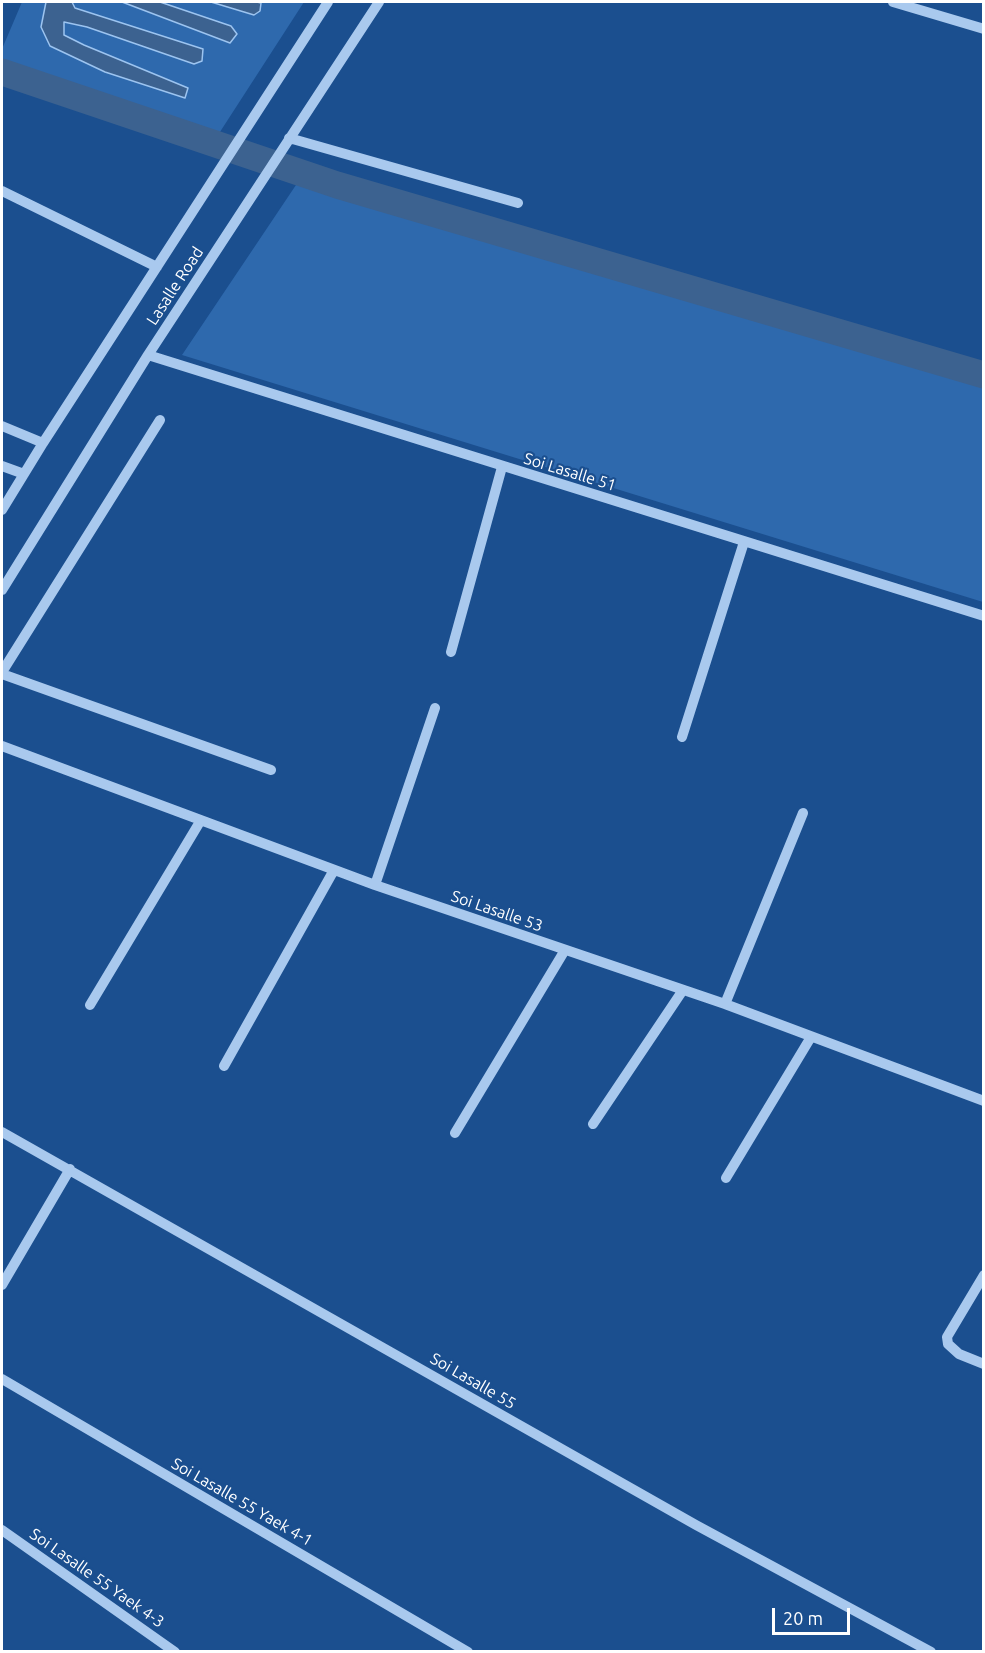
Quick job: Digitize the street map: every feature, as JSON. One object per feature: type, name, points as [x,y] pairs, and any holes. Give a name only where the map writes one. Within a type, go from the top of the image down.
[{"type":"street","name":"Lasalle Road","points":[[2,510],[43,442],[328,2]]},
{"type":"street","name":"Lasalle Road","points":[[2,590],[148,355],[379,2]]},
{"type":"street","points":[[892,2],[984,29]]},
{"type":"street","points":[[289,138],[518,203]]},
{"type":"street","points":[[2,190],[157,267]]},
{"type":"street","name":"Soi Lasalle 51","points":[[148,355],[984,616]]},
{"type":"street","points":[[160,420],[2,673],[271,770]]},
{"type":"street","points":[[2,426],[43,442]]},
{"type":"street","points":[[2,466],[24,474]]},
{"type":"street","points":[[451,652],[502,467]]},
{"type":"street","points":[[682,737],[744,542]]},
{"type":"street","points":[[375,885],[435,708]]},
{"type":"street","name":"Soi Lasalle 53","points":[[2,746],[375,885],[725,1004],[984,1101]]},
{"type":"street","points":[[725,1004],[803,813]]},
{"type":"street","points":[[90,1005],[201,820]]},
{"type":"street","points":[[224,1066],[334,870]]},
{"type":"street","points":[[455,1133],[565,950]]},
{"type":"street","points":[[593,1124],[683,990]]},
{"type":"street","points":[[726,1178],[812,1037]]},
{"type":"street","name":"Soi Lasalle 55","points":[[2,1132],[696,1525],[931,1652]]},
{"type":"street","points":[[2,1285],[70,1169]]},
{"type":"street","points":[[984,1275],[947,1337],[948,1344],[959,1354],[984,1364]]},
{"type":"street","name":"Soi Lasalle 55 Yaek 4-1","points":[[2,1379],[468,1652]]},
{"type":"street","name":"Soi Lasalle 55 Yaek 4-3","points":[[2,1530],[175,1652]]},
{"type":"shaded area","points":[[22,2],[46,2],[41,27],[185,98],[188,88],[64,35],[64,22],[87,27],[72,2],[122,2],[229,43],[230,26],[160,2],[211,2],[254,15],[261,3],[257,2],[304,2],[218,135],[2,63],[2,49]]},
{"type":"shaded area","points":[[46,2],[72,2],[75,8],[203,49],[202,61],[194,64],[87,27],[64,22],[64,35],[188,88],[185,98],[105,72],[50,46],[41,27]]},
{"type":"shaded area","points":[[122,2],[160,2],[231,26],[237,34],[230,43]]},
{"type":"shaded area","points":[[211,2],[261,3],[260,11],[254,15]]},
{"type":"shaded area","points":[[298,182],[983,384],[983,602],[182,355]]},
{"type":"waterway","points":[[2,72],[337,185],[984,375]]}]
